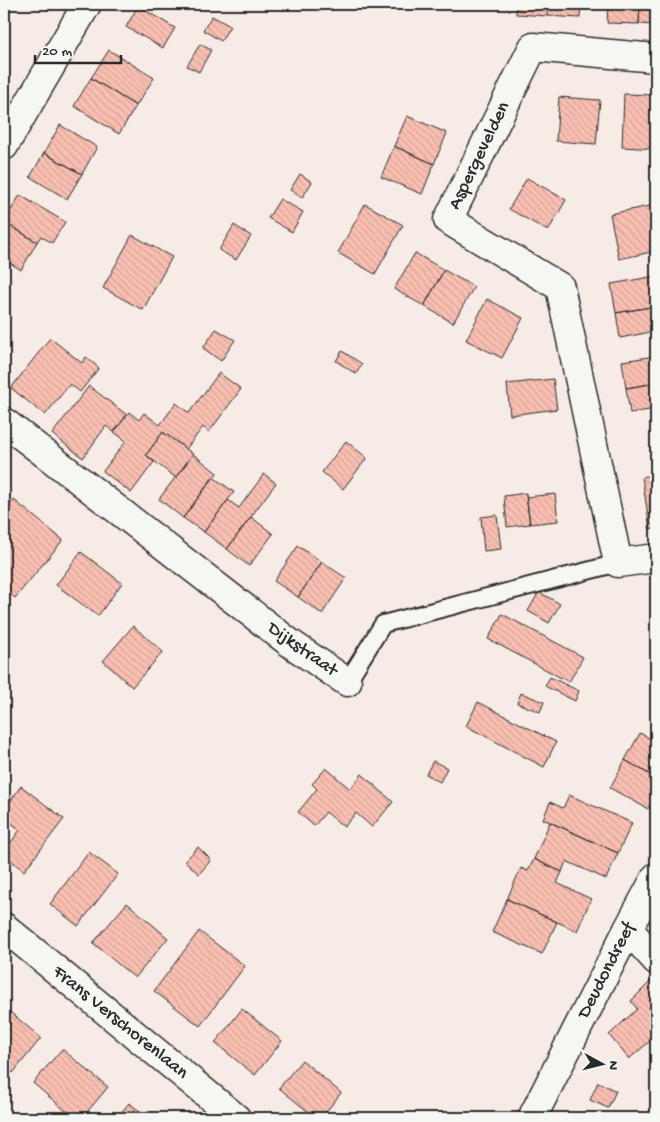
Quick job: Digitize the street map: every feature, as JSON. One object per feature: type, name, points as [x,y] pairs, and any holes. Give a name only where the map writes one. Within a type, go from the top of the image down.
[{"type":"street","points":[[4,146],[88,4]]},
{"type":"street","name":"Aspergevelden","points":[[618,563],[560,287],[448,220],[533,47],[656,58]]},
{"type":"street","name":"Dijkstraat","points":[[4,422],[290,644],[347,682]]},
{"type":"street","name":"Dijkstraat","points":[[618,563],[656,558]]},
{"type":"street","name":"Deudondreef","points":[[532,1118],[656,877]]},
{"type":"street","name":"Frans Verschorenlaan","points":[[4,927],[236,1118]]},
{"type":"street","points":[[628,929],[656,960]]},
{"type":"lane","name":"Dijkstraat","points":[[347,682],[383,624],[618,563]]},
{"type":"building","points":[[516,4],[548,4],[548,16],[516,14]]},
{"type":"building","points":[[548,4],[581,4],[580,18],[548,16]]},
{"type":"building","points":[[608,4],[640,4],[639,24],[607,23]]},
{"type":"building","points":[[640,4],[656,4],[656,25],[639,24]]},
{"type":"building","points":[[138,6],[175,28],[163,48],[126,27]]},
{"type":"building","points":[[212,16],[230,26],[221,41],[203,30]]},
{"type":"building","points":[[200,44],[211,50],[199,72],[187,66]]},
{"type":"building","points":[[109,50],[154,78],[136,106],[91,78]]},
{"type":"building","points":[[91,78],[136,106],[119,134],[74,106]]},
{"type":"building","points":[[624,94],[656,95],[656,149],[622,147]]},
{"type":"building","points":[[559,97],[600,100],[596,144],[556,141]]},
{"type":"building","points":[[407,116],[447,133],[434,164],[394,146]]},
{"type":"building","points":[[60,125],[97,147],[82,174],[44,153]]},
{"type":"building","points":[[394,146],[434,164],[422,194],[381,177]]},
{"type":"building","points":[[44,153],[82,174],[67,199],[30,177]]},
{"type":"building","points":[[300,174],[312,182],[302,198],[290,190]]},
{"type":"building","points":[[527,178],[566,200],[548,231],[509,209]]},
{"type":"building","points":[[20,195],[65,222],[52,243],[41,236],[37,242],[4,222]]},
{"type":"building","points":[[280,199],[303,212],[292,232],[268,218]]},
{"type":"building","points":[[365,204],[403,225],[375,274],[338,253]]},
{"type":"building","points":[[655,205],[656,251],[619,259],[610,214]]},
{"type":"building","points":[[4,222],[37,242],[21,270],[4,259]]},
{"type":"building","points":[[234,225],[251,236],[236,260],[219,250]]},
{"type":"building","points":[[132,235],[172,257],[143,310],[103,288]]},
{"type":"building","points":[[415,253],[444,270],[424,306],[394,289]]},
{"type":"building","points":[[444,270],[474,287],[453,323],[424,306]]},
{"type":"building","points":[[656,276],[656,306],[616,313],[611,284]]},
{"type":"building","points":[[487,299],[523,318],[502,358],[466,340]]},
{"type":"building","points":[[656,306],[656,331],[620,338],[616,313]]},
{"type":"building","points":[[216,329],[235,340],[221,361],[203,348]]},
{"type":"building","points":[[50,338],[82,363],[86,357],[99,368],[80,392],[70,384],[45,415],[11,388]]},
{"type":"building","points":[[342,351],[362,364],[356,374],[336,361]]},
{"type":"building","points":[[656,356],[656,383],[626,388],[622,361]]},
{"type":"building","points":[[219,373],[241,389],[209,432],[203,427],[186,449],[163,432],[146,455],[154,462],[131,493],[103,471],[126,441],[114,432],[129,412],[139,420],[144,413],[160,425],[176,403],[189,413]]},
{"type":"building","points":[[553,379],[557,409],[510,415],[507,384]]},
{"type":"building","points":[[656,383],[656,409],[630,413],[626,388]]},
{"type":"building","points":[[89,386],[127,415],[114,432],[106,426],[83,458],[52,434]]},
{"type":"building","points":[[163,432],[193,454],[176,478],[146,455]]},
{"type":"building","points":[[346,441],[367,458],[343,489],[322,472]]},
{"type":"building","points":[[193,454],[217,473],[183,518],[159,499]]},
{"type":"building","points":[[264,474],[276,483],[227,549],[204,532],[228,500],[239,508]]},
{"type":"building","points":[[656,474],[656,528],[650,529],[642,477]]},
{"type":"building","points":[[213,477],[234,492],[204,532],[183,518]]},
{"type":"building","points":[[526,493],[530,524],[507,527],[504,496]]},
{"type":"building","points":[[555,494],[558,521],[530,524],[526,497]]},
{"type":"building","points":[[14,500],[63,540],[15,598],[4,589],[4,513]]},
{"type":"building","points":[[497,515],[501,549],[484,551],[481,517]]},
{"type":"building","points":[[251,517],[273,534],[249,566],[227,549]]},
{"type":"building","points":[[298,546],[322,562],[298,597],[274,581]]},
{"type":"building","points":[[81,552],[122,583],[98,616],[56,585]]},
{"type":"building","points":[[322,562],[346,578],[322,614],[298,597]]},
{"type":"building","points":[[539,592],[560,604],[549,623],[528,611]]},
{"type":"building","points":[[502,614],[583,657],[569,682],[488,639]]},
{"type":"building","points":[[133,626],[163,652],[132,687],[103,661]]},
{"type":"building","points":[[550,677],[579,691],[575,701],[545,686]]},
{"type":"building","points":[[521,693],[544,702],[540,712],[517,703]]},
{"type":"building","points":[[478,702],[556,742],[544,767],[466,726]]},
{"type":"building","points":[[640,733],[656,742],[656,778],[625,760]]},
{"type":"building","points":[[625,760],[656,778],[656,793],[648,809],[610,788]]},
{"type":"building","points":[[433,761],[447,768],[440,782],[426,774]]},
{"type":"building","points":[[326,768],[350,789],[362,774],[393,802],[372,827],[356,813],[344,827],[326,812],[314,826],[298,812],[317,789],[312,784]]},
{"type":"building","points":[[21,786],[64,819],[24,871],[4,855],[4,852],[20,830],[4,817],[4,810]]},
{"type":"building","points":[[569,795],[632,823],[618,853],[543,819],[550,802],[563,808]]},
{"type":"building","points":[[550,822],[618,853],[606,879],[566,861],[562,872],[534,859]]},
{"type":"building","points":[[198,847],[211,860],[199,874],[185,861]]},
{"type":"building","points":[[89,852],[118,874],[78,926],[50,904]]},
{"type":"building","points":[[534,859],[562,872],[557,883],[591,899],[577,931],[507,899],[521,868],[528,871]]},
{"type":"building","points":[[507,899],[557,922],[542,954],[492,932]]},
{"type":"building","points":[[127,903],[168,938],[135,978],[93,943]]},
{"type":"building","points":[[199,931],[245,966],[200,1026],[154,991]]},
{"type":"building","points":[[652,980],[656,985],[656,1036],[629,1059],[609,1035],[637,1009],[631,1001]]},
{"type":"building","points":[[4,1007],[41,1038],[13,1073],[4,1066]]},
{"type":"building","points":[[242,1009],[282,1041],[255,1075],[215,1043]]},
{"type":"building","points":[[62,1049],[108,1087],[82,1118],[74,1118],[33,1083]]},
{"type":"building","points":[[302,1060],[341,1093],[321,1118],[316,1118],[279,1088]]},
{"type":"building","points":[[598,1082],[616,1091],[608,1108],[590,1100]]},
{"type":"building","points":[[129,1103],[149,1118],[117,1118]]}]
